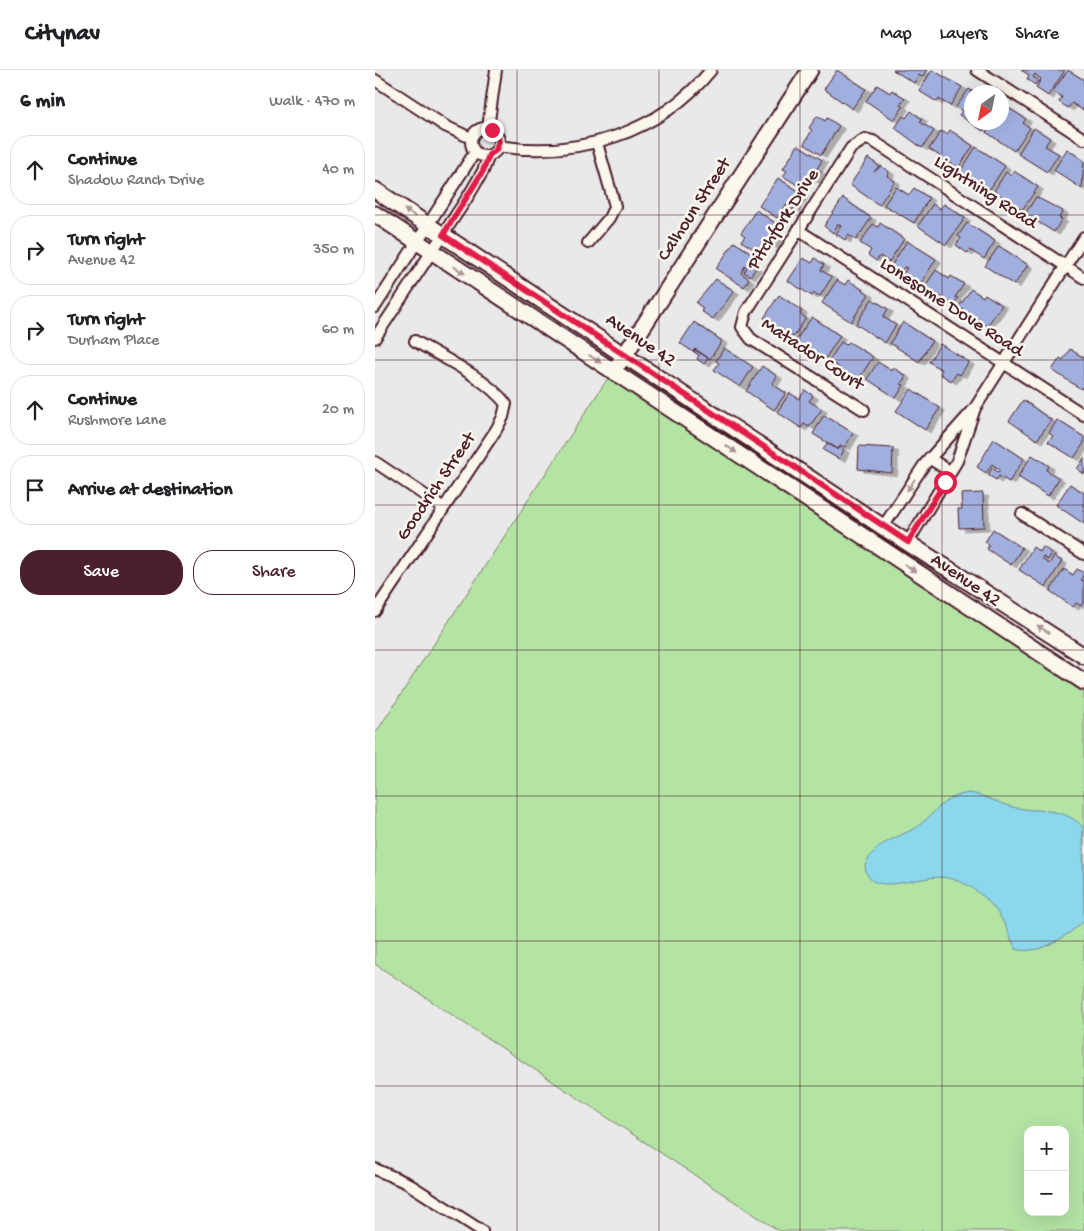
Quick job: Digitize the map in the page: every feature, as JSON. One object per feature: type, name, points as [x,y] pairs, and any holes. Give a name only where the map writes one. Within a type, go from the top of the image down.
[{"type":"street","points":[[488,128],[497,70]]},
{"type":"street","points":[[498,146],[528,149],[566,149],[597,143],[657,118],[681,101],[711,70]]},
{"type":"street","name":"Calhoun Street","points":[[613,371],[810,70]]},
{"type":"street","points":[[977,70],[1084,139]]},
{"type":"street","points":[[375,80],[445,126],[471,138]]},
{"type":"street","points":[[489,155],[481,155],[475,152],[471,145],[471,138],[476,130],[488,128],[496,133],[498,146]]},
{"type":"street","name":"Pitchfork Drive","points":[[742,327],[746,312],[851,148],[865,139]]},
{"type":"street","name":"Lightning Road","points":[[865,139],[873,141],[1084,278]]},
{"type":"street","points":[[588,243],[609,218],[615,206],[597,143]]},
{"type":"street","points":[[375,338],[469,195],[483,171],[489,155],[498,146]]},
{"type":"street","points":[[390,315],[375,307],[455,186],[475,152]]},
{"type":"street","points":[[455,186],[469,195]]},
{"type":"street","name":"Avenue 42","points":[[375,190],[883,527],[1084,656]]},
{"type":"street","name":"Avenue 42","points":[[375,214],[1084,682]]},
{"type":"street","name":"Lonesome Dove Road","points":[[798,230],[1084,415]]},
{"type":"street","points":[[883,527],[929,458],[975,408],[1084,237]]},
{"type":"street","name":"Matador Court","points":[[742,327],[751,339],[864,410]]},
{"type":"street","name":"Goodrich Street","points":[[375,611],[496,430],[503,417],[506,404],[498,394],[485,385],[415,341]]},
{"type":"street","points":[[800,495],[832,505],[898,548],[908,542],[951,472],[957,461],[975,408]]},
{"type":"street","points":[[929,458],[951,472]]},
{"type":"street","points":[[375,462],[444,508]]},
{"type":"street","points":[[1022,514],[1084,554]]},
{"type":"street","points":[[375,1169],[407,1183],[482,1231]]},
{"type":"green space","points":[[608,378],[1084,693],[1084,1231],[779,1231],[375,964],[375,734]]},
{"type":"water","points":[[969,793],[1016,808],[1056,812],[1074,820],[1083,827],[1084,921],[1069,933],[1043,947],[1034,950],[1016,949],[997,911],[983,896],[967,885],[948,878],[937,877],[886,884],[876,882],[868,877],[865,866],[875,850],[922,823],[947,800]]},
{"type":"building","points":[[837,70],[866,89],[852,109],[824,89]]},
{"type":"building","points":[[893,70],[927,70],[922,77],[919,75],[914,83]]},
{"type":"building","points":[[932,70],[962,87],[950,106],[939,99],[937,102],[919,91]]},
{"type":"building","points":[[1021,70],[1065,70],[1048,96],[1036,88],[1041,79],[1035,74],[1033,77],[1038,80],[1035,85],[1027,79],[1029,75]]},
{"type":"building","points":[[1068,70],[1084,80],[1084,107],[1082,110],[1072,103],[1068,108],[1059,102],[1062,97],[1053,91]]},
{"type":"building","points":[[877,85],[890,93],[892,90],[905,98],[900,105],[903,107],[894,120],[866,101]]},
{"type":"building","points":[[964,96],[964,118],[959,115],[962,111],[956,107]]},
{"type":"building","points":[[1009,108],[1026,119],[1023,123],[1030,128],[1014,151],[986,132],[987,130],[1009,130]]},
{"type":"building","points":[[911,111],[922,119],[920,122],[934,131],[922,148],[895,128],[903,116],[906,118]]},
{"type":"building","points":[[817,116],[825,121],[827,118],[839,126],[821,155],[804,144],[812,130],[809,128]]},
{"type":"building","points":[[1034,128],[1050,138],[1045,146],[1059,154],[1047,172],[1018,154]]},
{"type":"building","points":[[950,130],[973,146],[958,168],[949,162],[945,167],[937,161],[940,156],[929,149],[941,131],[947,134]]},
{"type":"building","points":[[798,145],[822,160],[817,169],[821,172],[815,181],[809,178],[802,188],[783,176],[787,171],[783,169]]},
{"type":"building","points":[[976,147],[1005,166],[990,189],[982,184],[979,189],[958,175]]},
{"type":"building","points":[[1067,149],[1084,161],[1082,189],[1054,170]]},
{"type":"building","points":[[868,158],[879,166],[874,172],[881,166],[889,172],[887,176],[895,181],[879,205],[850,185]]},
{"type":"building","points":[[1014,171],[1038,187],[1022,210],[1013,204],[1010,209],[1001,203],[1004,198],[994,191],[1006,172],[1011,176]]},
{"type":"building","points":[[778,178],[803,194],[793,210],[786,205],[777,218],[759,206]]},
{"type":"building","points":[[896,187],[909,195],[914,188],[929,198],[914,223],[884,205]]},
{"type":"building","points":[[1036,197],[1063,211],[1059,218],[1062,219],[1054,232],[1025,214]]},
{"type":"building","points":[[843,198],[871,218],[856,240],[848,235],[845,240],[836,234],[841,226],[838,224],[833,233],[824,226]]},
{"type":"building","points":[[933,204],[940,209],[944,204],[965,218],[946,245],[918,226]]},
{"type":"building","points":[[756,210],[778,225],[772,233],[778,237],[772,246],[767,242],[760,253],[741,241],[745,236],[741,233]]},
{"type":"building","points":[[880,223],[904,239],[889,262],[880,256],[876,261],[868,255],[871,250],[860,243],[873,224],[878,227]]},
{"type":"building","points":[[967,223],[995,241],[984,259],[970,250],[967,253],[956,245],[961,238],[958,236]]},
{"type":"building","points":[[907,241],[936,259],[921,283],[913,278],[910,282],[901,277],[907,268],[904,267],[898,275],[889,269]]},
{"type":"building","points":[[734,242],[756,256],[750,264],[756,268],[750,276],[744,272],[747,268],[745,266],[741,273],[749,279],[744,287],[716,269]]},
{"type":"building","points":[[999,246],[1028,265],[1014,285],[985,266]]},
{"type":"building","points":[[803,258],[812,263],[815,258],[824,265],[821,270],[832,277],[820,296],[814,293],[812,296],[788,281]]},
{"type":"building","points":[[936,270],[949,279],[951,276],[964,284],[955,297],[958,298],[953,305],[934,292],[933,294],[924,288]]},
{"type":"building","points":[[716,279],[734,291],[713,319],[701,311],[703,308],[696,303]]},
{"type":"building","points":[[837,280],[845,285],[848,280],[869,294],[851,322],[822,303]]},
{"type":"building","points":[[971,289],[983,297],[985,294],[1002,305],[987,326],[959,307]]},
{"type":"building","points":[[779,295],[802,311],[800,314],[806,318],[793,337],[782,330],[779,335],[770,329],[773,324],[764,318]]},
{"type":"building","points":[[872,299],[888,309],[883,317],[896,325],[885,343],[856,324]]},
{"type":"building","points":[[812,317],[840,336],[825,359],[817,354],[814,358],[805,352],[810,345],[808,343],[802,351],[793,344]]},
{"type":"building","points":[[694,322],[722,341],[710,359],[695,349],[693,352],[680,343]]},
{"type":"building","points":[[903,322],[932,341],[919,362],[890,343]]},
{"type":"building","points":[[841,342],[846,345],[849,342],[873,357],[858,380],[849,374],[846,379],[837,373],[840,368],[829,361]]},
{"type":"building","points":[[940,344],[969,362],[960,375],[957,373],[951,381],[940,374],[942,370],[929,362]]},
{"type":"building","points":[[724,348],[753,367],[740,387],[714,370],[719,363],[716,361]]},
{"type":"building","points":[[1070,349],[1084,358],[1084,384],[1081,389],[1052,370],[1060,358],[1063,360]]},
{"type":"building","points":[[695,350],[708,358],[704,364],[697,359],[699,355],[694,352]]},
{"type":"building","points":[[878,362],[892,371],[894,368],[906,376],[901,384],[904,385],[896,398],[867,379]]},
{"type":"building","points":[[762,366],[777,376],[772,384],[786,393],[774,410],[746,391]]},
{"type":"building","points":[[911,389],[940,408],[925,430],[896,411]]},
{"type":"building","points":[[805,390],[813,396],[809,401],[822,409],[809,427],[804,424],[801,428],[777,412],[790,393],[799,399]]},
{"type":"building","points":[[1023,400],[1051,420],[1037,440],[1009,421]]},
{"type":"building","points":[[824,415],[853,433],[845,447],[841,445],[838,449],[813,434]]},
{"type":"building","points":[[1057,420],[1084,437],[1084,443],[1074,458],[1048,442],[1053,436],[1049,433]]},
{"type":"building","points":[[994,439],[1024,459],[1009,482],[999,476],[996,480],[988,475],[992,468],[998,472],[1000,470],[992,464],[986,473],[977,467]]},
{"type":"building","points":[[827,443],[838,450],[840,447],[844,450],[839,459],[823,450]]},
{"type":"building","points":[[859,446],[893,448],[892,473],[858,469]]},
{"type":"building","points":[[1032,455],[1049,466],[1046,470],[1059,478],[1048,496],[1018,477]]},
{"type":"building","points":[[1084,458],[1084,474],[1077,469]]},
{"type":"building","points":[[1070,484],[1084,493],[1084,524],[1056,505]]},
{"type":"building","points":[[983,493],[984,527],[959,528],[958,509],[962,509],[961,494]]},
{"type":"building","points":[[993,529],[1022,548],[1011,565],[987,549],[989,545],[985,542]]},
{"type":"building","points":[[1033,547],[1040,552],[1043,547],[1052,553],[1048,560],[1043,557],[1042,559],[1049,564],[1054,556],[1062,561],[1046,587],[1019,570]]},
{"type":"building","points":[[1064,569],[1073,575],[1077,569],[1084,573],[1081,580],[1084,581],[1084,601],[1081,606],[1076,603],[1073,607],[1050,591]]},
{"type":"route","points":[[492,130],[498,137],[498,146],[489,155],[483,171],[443,235],[908,542],[945,482]]}]
